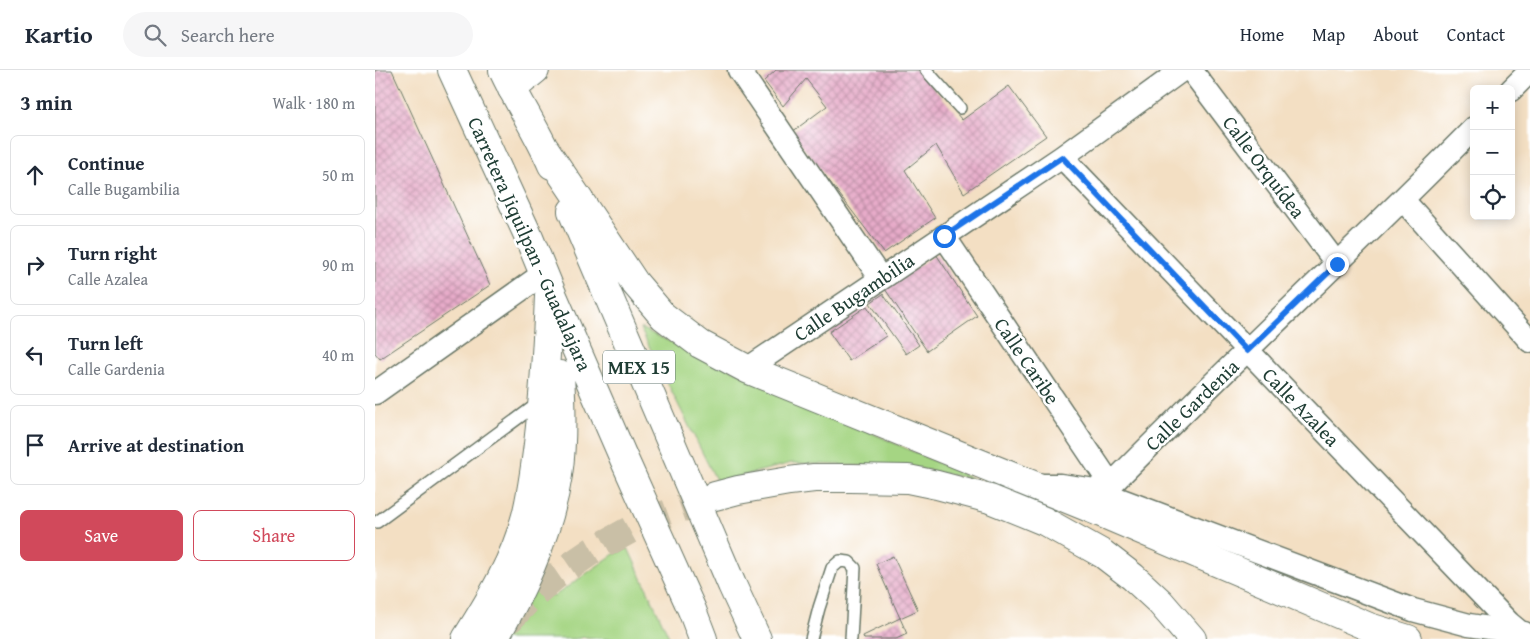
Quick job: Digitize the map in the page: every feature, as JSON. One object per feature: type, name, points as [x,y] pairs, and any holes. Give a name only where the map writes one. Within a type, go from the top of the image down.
[{"type":"main road","name":"Carretera Jiquilpan - Guadalajara","points":[[452,70],[527,233],[546,282],[692,610],[703,639]]},
{"type":"main road","points":[[508,80],[535,70]]},
{"type":"main road","name":"MEX 15","points":[[508,80],[545,149],[732,585],[757,639]]},
{"type":"main road","points":[[545,149],[635,283],[663,316],[700,344],[747,369],[1032,485],[1369,627],[1408,639]]},
{"type":"main road","points":[[466,639],[500,579],[526,516],[535,468],[544,399],[546,282]]},
{"type":"main road","points":[[494,639],[517,601],[529,572],[550,509],[558,475],[562,400],[556,326],[546,282]]},
{"type":"main road","points":[[715,496],[789,481],[814,478],[850,478],[908,479],[990,499],[1044,521],[1103,554],[1133,577],[1160,602],[1192,639]]},
{"type":"street","points":[[739,70],[881,279]]},
{"type":"street","name":"Calle Bugambilia","points":[[747,369],[1062,157],[1182,70]]},
{"type":"street","name":"Calle Orquídea","points":[[1191,70],[1337,264]]},
{"type":"street","points":[[1515,86],[1530,71]]},
{"type":"street","name":"Calle Gardenia","points":[[1107,489],[1403,200],[1472,130]]},
{"type":"street","name":"Calle Azalea","points":[[1062,157],[1502,616],[1526,633]]},
{"type":"street","points":[[1403,200],[1530,342]]},
{"type":"street","name":"Calle Caribe","points":[[944,236],[1107,489]]},
{"type":"street","points":[[375,392],[546,282]]},
{"type":"street","points":[[1032,485],[1107,489],[1413,610],[1469,626],[1526,633]]},
{"type":"lane","points":[[926,70],[960,108]]},
{"type":"lane","points":[[377,522],[544,399]]},
{"type":"lane","points":[[811,639],[831,568],[840,561],[849,562],[855,568],[851,639]]},
{"type":"green space","points":[[640,328],[976,480],[916,468],[792,463],[717,482]]},
{"type":"green space","points":[[628,548],[670,639],[605,639],[585,637],[575,639],[499,639],[536,574],[553,597],[614,554]]},
{"type":"building","points":[[375,70],[392,70],[490,285],[380,359],[375,353]]},
{"type":"building","points":[[776,70],[918,70],[962,120],[1009,86],[1046,136],[964,193],[936,145],[905,170],[935,218],[884,253],[792,132],[827,106],[806,79],[783,106],[764,81]]},
{"type":"building","points":[[936,254],[977,316],[927,351],[885,289]]},
{"type":"building","points":[[883,294],[919,345],[906,354],[870,303]]},
{"type":"building","points":[[867,306],[886,336],[849,361],[829,332]]},
{"type":"building","points":[[893,556],[918,610],[900,618],[876,564]]},
{"type":"building","points":[[900,618],[907,634],[896,639],[864,639],[863,636]]},
{"type":"tunnel","points":[[507,622],[534,594],[554,577],[592,551],[644,522],[715,496]]},
{"type":"route","points":[[944,236],[1062,157],[1247,351],[1337,264]]}]
